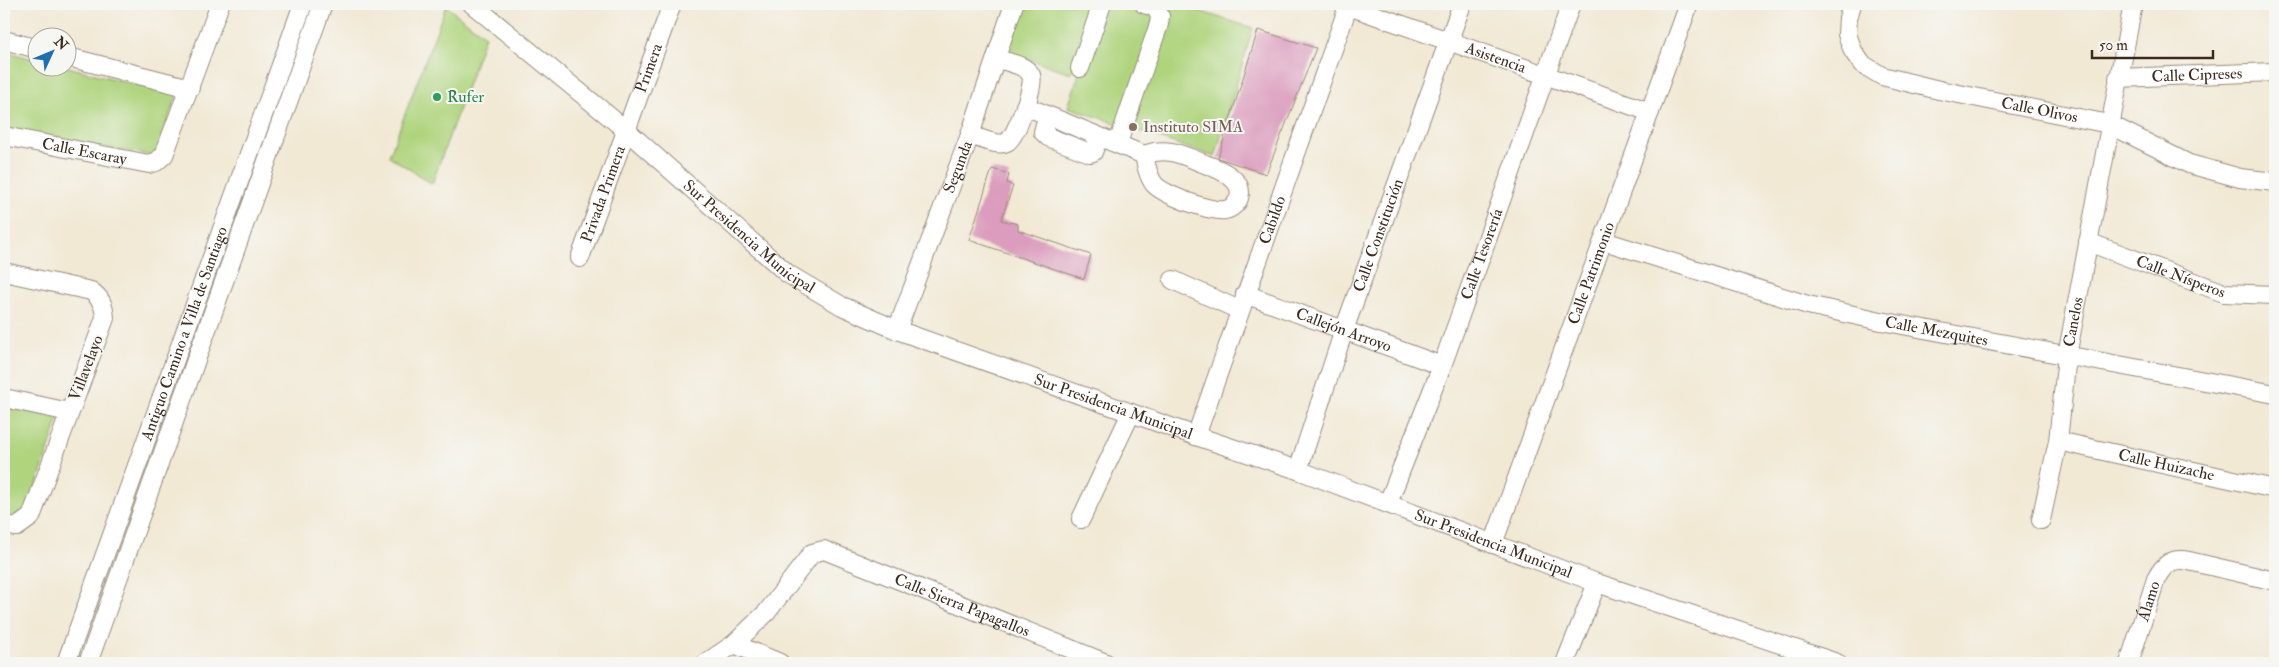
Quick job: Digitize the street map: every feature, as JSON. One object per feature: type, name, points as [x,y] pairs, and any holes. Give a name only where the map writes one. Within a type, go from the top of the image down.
[{"type":"street","points":[[78,60],[190,88],[220,4]]},
{"type":"street","name":"Antiguo Camino a Villa de Santiago","points":[[66,663],[303,4]]},
{"type":"street","points":[[88,663],[323,4]]},
{"type":"street","name":"Sur Presidencia Municipal","points":[[472,4],[626,131],[788,274],[842,306],[897,330],[1196,436],[1298,470],[1597,583],[1837,663]]},
{"type":"street","name":"Primera","points":[[626,131],[672,4]]},
{"type":"street","name":"Segunda","points":[[897,330],[970,135],[1014,4]]},
{"type":"street","points":[[1080,68],[1102,4]]},
{"type":"street","points":[[1118,143],[1159,24],[1160,16],[1155,8],[1144,4]]},
{"type":"street","name":"Asistencia","points":[[1347,4],[1650,112]]},
{"type":"street","name":"Cabildo","points":[[1196,436],[1347,4]]},
{"type":"street","name":"Calle Constitución","points":[[1298,470],[1344,330],[1462,4]]},
{"type":"street","name":"Calle Tesorería","points":[[1388,503],[1442,366],[1547,76],[1571,4]]},
{"type":"street","name":"Calle Patrimonio","points":[[1493,544],[1689,4]]},
{"type":"street","name":"Calle Olivos","points":[[1852,4],[1848,18],[1848,34],[1853,51],[1862,64],[1882,76],[1939,90],[2109,124],[2189,164],[2240,178],[2275,182]]},
{"type":"street","name":"Canelos","points":[[2041,520],[2058,440],[2067,356],[2133,4]]},
{"type":"street","points":[[4,40],[28,46]]},
{"type":"street","points":[[970,135],[1001,144],[1006,143],[1014,135],[1025,106],[1033,81],[1031,75],[1022,67],[997,59]]},
{"type":"street","name":"Calle Cipreses","points":[[2118,78],[2275,72]]},
{"type":"street","name":"Calle Escaray","points":[[4,136],[149,164],[156,162],[164,154],[190,88]]},
{"type":"street","points":[[1025,106],[1047,117],[1043,132],[1053,140],[1090,153],[1093,152],[1099,137],[1144,155],[1157,150],[1170,151],[1218,169],[1232,177],[1239,186],[1240,195],[1237,202],[1232,207],[1224,210],[1214,209],[1174,196],[1154,183],[1148,172],[1144,155]]},
{"type":"street","name":"Privada Primera","points":[[580,258],[626,131]]},
{"type":"street","name":"Calle Mezquites","points":[[1604,241],[1808,306],[2275,394]]},
{"type":"street","name":"Calle Nísperos","points":[[2088,242],[2224,293],[2275,295]]},
{"type":"street","name":"Villavelayo","points":[[4,272],[91,290],[99,296],[104,306],[105,318],[31,517],[10,526]]},
{"type":"street","name":"Callejón Arroyo","points":[[1173,280],[1242,302],[1344,330],[1442,366]]},
{"type":"street","points":[[4,398],[69,412]]},
{"type":"street","points":[[1081,519],[1131,413]]},
{"type":"street","name":"Calle Huizache","points":[[2058,440],[2275,489]]},
{"type":"street","name":"Calle Sierra Papagallos","points":[[734,644],[767,612],[803,563],[817,550],[824,550],[1106,663]]},
{"type":"street","name":"Álamo","points":[[2129,663],[2156,579],[2161,570],[2172,560],[2180,559],[2275,581]]},
{"type":"street","points":[[1565,663],[1597,583]]},
{"type":"street","points":[[706,663],[734,644],[780,663]]},
{"type":"green space","points":[[1024,4],[1095,4],[1071,73],[1006,52]]},
{"type":"green space","points":[[1102,4],[1176,4],[1253,28],[1215,157],[1068,107]]},
{"type":"green space","name":"Rufer","points":[[446,6],[485,36],[432,184],[389,156]]},
{"type":"green space","points":[[4,51],[28,58],[28,78],[78,78],[78,70],[177,95],[155,156],[4,129]]},
{"type":"green space","points":[[4,406],[59,418],[25,520],[12,519],[4,514]]},
{"type":"building","points":[[1258,30],[1316,48],[1266,174],[1218,158]]},
{"type":"building","points":[[992,169],[1009,174],[1007,183],[1013,186],[1001,220],[1018,224],[1018,230],[1091,255],[1084,279],[969,240]]},
{"type":"place","name":"Rufer","points":[[437,97]]},
{"type":"place","name":"Instituto SIMA","points":[[1133,127]]}]
